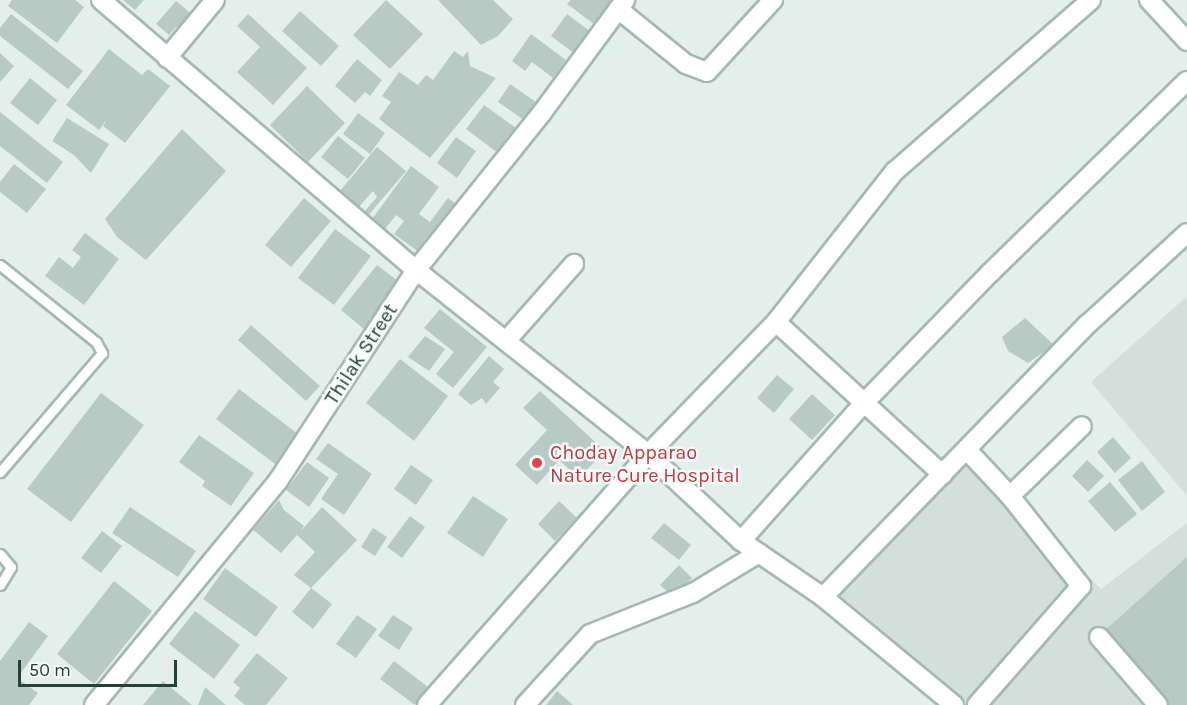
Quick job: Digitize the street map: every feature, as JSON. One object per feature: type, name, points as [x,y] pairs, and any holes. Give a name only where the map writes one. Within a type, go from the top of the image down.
[{"type":"street","points":[[101,0],[416,270],[648,454],[741,541],[823,597],[954,705]]},
{"type":"street","points":[[167,58],[215,0]]},
{"type":"street","points":[[621,5],[686,64],[707,72],[773,0]]},
{"type":"street","points":[[427,705],[648,454],[776,322],[895,171],[1091,0]]},
{"type":"street","points":[[1149,0],[1187,40]]},
{"type":"street","name":"Thilak Street","points":[[94,705],[278,481],[416,270],[541,114],[621,5]]},
{"type":"street","points":[[741,541],[863,404],[990,273],[1187,81]]},
{"type":"street","points":[[823,597],[1089,324],[1187,233]]},
{"type":"street","points":[[506,341],[573,264]]},
{"type":"street","points":[[776,322],[943,475]]},
{"type":"street","points":[[1010,496],[1082,426]]},
{"type":"street","points":[[967,450],[1010,496],[1081,586],[977,705]]},
{"type":"street","points":[[525,705],[590,634],[693,593],[759,553]]},
{"type":"street","points":[[1099,637],[1158,705]]},
{"type":"lane","points":[[0,265],[96,342],[102,353],[0,472]]},
{"type":"lane","points":[[0,554],[11,567],[0,585]]},
{"type":"shaded area","points":[[1187,296],[1187,496],[1091,382]]},
{"type":"shaded area","points":[[959,446],[1101,589],[1187,523],[1187,705],[971,705],[839,594]]},
{"type":"building","points":[[12,0],[75,0],[84,7],[57,43],[8,6]]},
{"type":"building","points":[[123,0],[144,0],[135,10]]},
{"type":"building","points":[[386,0],[423,34],[390,69],[353,35]]},
{"type":"building","points":[[438,0],[493,0],[513,19],[498,36],[481,45]]},
{"type":"building","points":[[571,0],[612,0],[594,24],[567,4]]},
{"type":"building","points":[[176,1],[199,20],[185,35],[176,27],[169,35],[156,24]]},
{"type":"building","points":[[300,11],[339,46],[321,66],[282,31]]},
{"type":"building","points":[[11,14],[83,71],[68,89],[0,36],[0,28]]},
{"type":"building","points":[[248,14],[307,68],[273,105],[237,72],[260,47],[237,26]]},
{"type":"building","points":[[567,14],[591,32],[575,54],[551,36]]},
{"type":"building","points":[[531,34],[566,60],[553,78],[532,62],[525,71],[512,61]]},
{"type":"building","points":[[109,49],[142,75],[148,69],[170,86],[125,143],[103,126],[108,118],[99,130],[66,105]]},
{"type":"building","points":[[454,51],[463,57],[468,51],[470,66],[496,78],[430,158],[379,119],[391,102],[382,96],[399,72],[418,85],[426,75],[433,80]]},
{"type":"building","points":[[0,53],[14,66],[0,82]]},
{"type":"building","points":[[357,59],[382,80],[370,96],[365,92],[355,103],[335,86]]},
{"type":"building","points":[[30,78],[57,100],[38,125],[10,103]]},
{"type":"building","points":[[510,84],[536,102],[524,120],[498,102]]},
{"type":"building","points":[[307,86],[345,123],[308,162],[270,125]]},
{"type":"building","points":[[484,105],[516,128],[498,153],[466,129]]},
{"type":"building","points":[[0,112],[63,162],[47,183],[0,146]]},
{"type":"building","points":[[358,113],[385,133],[370,154],[343,134]]},
{"type":"building","points":[[67,118],[109,144],[91,173],[74,155],[52,141]]},
{"type":"building","points":[[182,129],[226,171],[146,260],[117,237],[105,219]]},
{"type":"building","points":[[338,136],[365,158],[348,179],[321,157]]},
{"type":"building","points":[[456,137],[476,151],[457,178],[437,163]]},
{"type":"building","points":[[377,147],[406,171],[367,217],[364,212],[377,197],[373,191],[358,208],[339,192]]},
{"type":"building","points":[[14,164],[46,189],[27,213],[0,192],[0,182]]},
{"type":"building","points":[[411,166],[439,187],[419,214],[430,222],[448,198],[459,206],[423,255],[394,234],[404,221],[396,215],[385,229],[372,219]]},
{"type":"building","points":[[304,198],[331,221],[291,267],[265,245]]},
{"type":"building","points":[[335,229],[371,256],[334,305],[298,278]]},
{"type":"building","points":[[85,233],[119,259],[84,305],[45,276],[59,257],[73,268],[81,257],[72,250]]},
{"type":"building","points":[[377,265],[402,284],[364,329],[341,310]]},
{"type":"building","points":[[440,309],[487,347],[453,388],[436,374],[454,352],[424,328]]},
{"type":"building","points":[[1025,318],[1054,345],[1028,363],[1008,351],[1002,337]]},
{"type":"building","points":[[251,325],[320,386],[306,401],[238,340]]},
{"type":"building","points":[[425,336],[445,349],[429,371],[408,357]]},
{"type":"building","points":[[489,356],[504,369],[493,382],[500,388],[486,404],[482,398],[471,405],[458,394]]},
{"type":"building","points":[[400,359],[448,396],[414,441],[366,403]]},
{"type":"building","points":[[777,375],[794,389],[774,413],[757,398]]},
{"type":"building","points":[[239,389],[298,434],[275,464],[216,419]]},
{"type":"building","points":[[540,391],[605,451],[579,478],[559,460],[537,485],[515,465],[547,430],[523,408]]},
{"type":"building","points":[[101,393],[144,425],[71,522],[27,489]]},
{"type":"building","points":[[812,394],[835,415],[812,440],[789,419]]},
{"type":"building","points":[[199,435],[254,473],[231,506],[202,486],[205,481],[179,462]]},
{"type":"building","points":[[1113,437],[1131,458],[1115,473],[1097,452]]},
{"type":"building","points":[[328,443],[372,474],[344,515],[321,499],[338,474],[316,459]]},
{"type":"building","points":[[1087,460],[1104,476],[1088,492],[1072,476]]},
{"type":"building","points":[[1142,461],[1165,492],[1142,511],[1118,480]]},
{"type":"building","points":[[307,462],[329,478],[309,507],[286,490]]},
{"type":"building","points":[[411,465],[433,480],[416,505],[394,489]]},
{"type":"building","points":[[1110,482],[1137,514],[1115,532],[1088,501]]},
{"type":"building","points":[[473,496],[508,519],[483,557],[447,533]]},
{"type":"building","points":[[279,500],[284,510],[304,526],[300,532],[322,507],[357,540],[311,588],[294,575],[315,552],[297,535],[281,553],[253,530]]},
{"type":"building","points":[[559,501],[577,518],[555,541],[538,524]]},
{"type":"building","points":[[130,507],[196,551],[178,577],[112,533]]},
{"type":"building","points":[[410,516],[425,527],[402,558],[387,547]]},
{"type":"building","points":[[664,523],[691,545],[679,560],[651,538]]},
{"type":"building","points":[[373,528],[387,537],[375,556],[361,547]]},
{"type":"building","points":[[102,531],[122,546],[101,573],[81,558]]},
{"type":"building","points":[[1187,557],[1187,705],[1167,705],[1103,632]]},
{"type":"building","points":[[679,565],[692,578],[674,598],[660,585]]},
{"type":"building","points":[[225,568],[278,607],[256,637],[203,599]]},
{"type":"building","points":[[114,581],[152,611],[94,684],[57,654]]},
{"type":"building","points":[[311,588],[332,604],[313,629],[292,612]]},
{"type":"building","points":[[195,611],[240,645],[214,679],[169,644]]},
{"type":"building","points":[[357,615],[377,629],[356,658],[336,644]]},
{"type":"building","points":[[393,615],[413,628],[399,650],[378,636]]},
{"type":"building","points":[[29,622],[48,636],[17,678],[38,693],[29,705],[0,705],[0,661]]},
{"type":"building","points":[[257,653],[288,678],[266,705],[245,705],[234,696],[240,688],[233,682]]},
{"type":"building","points":[[394,661],[428,687],[415,705],[380,679]]},
{"type":"building","points":[[163,681],[192,705],[143,705]]},
{"type":"building","points":[[205,687],[226,705],[198,705]]},
{"type":"building","points":[[557,691],[573,705],[546,705]]},
{"type":"place","name":"Choday Apparao Nature Cure Hospital","points":[[537,463]]}]
